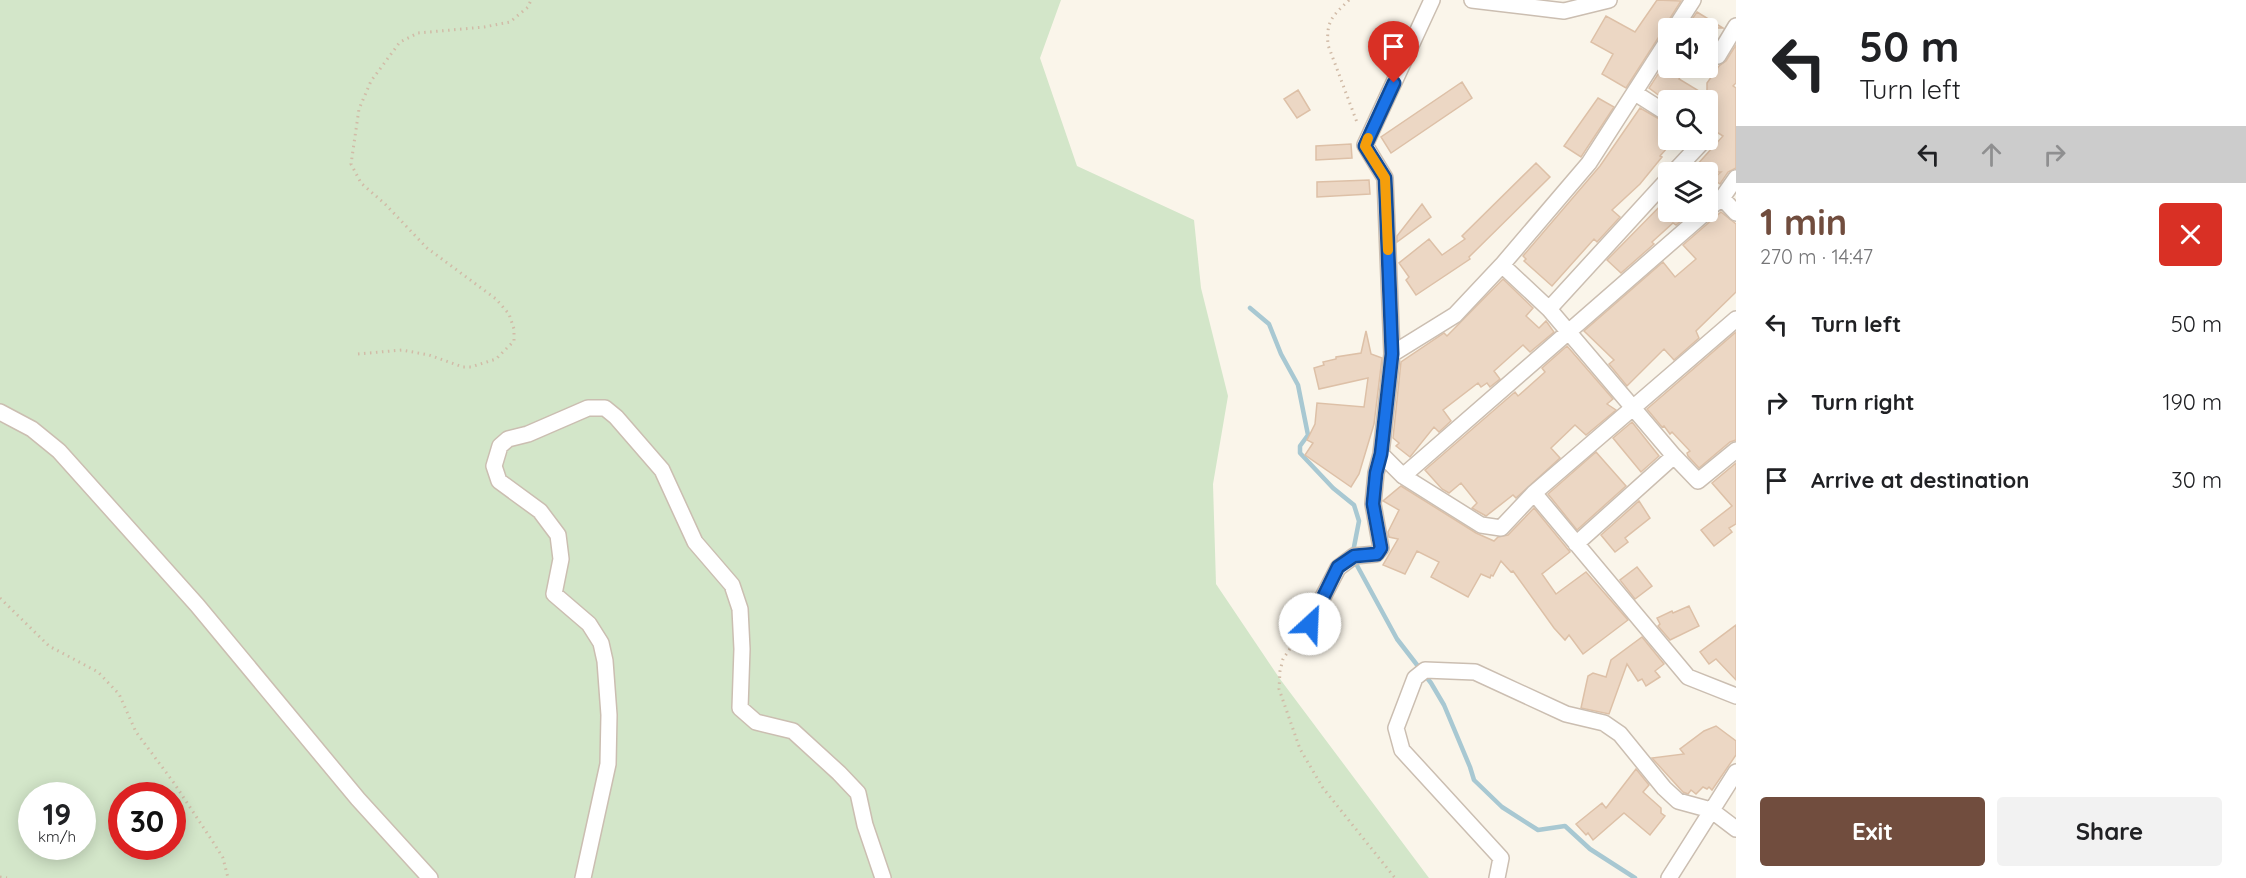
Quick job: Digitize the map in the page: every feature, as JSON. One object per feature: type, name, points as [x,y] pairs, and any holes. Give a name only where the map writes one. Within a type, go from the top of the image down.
[{"type":"street","points":[[1310,624],[1338,567],[1354,556],[1377,554],[1381,548],[1373,504],[1392,354],[1385,178],[1365,146],[1432,0]]},
{"type":"street","points":[[1472,0],[1549,5],[1564,12],[1609,0]]},
{"type":"street","points":[[1681,18],[1693,0]]},
{"type":"street","points":[[1718,56],[1736,26]]},
{"type":"street","points":[[1392,354],[1455,315],[1502,265],[1588,163],[1658,56]]},
{"type":"street","points":[[1635,93],[1658,108]]},
{"type":"street","points":[[1683,162],[1695,150]]},
{"type":"street","points":[[1718,201],[1736,178]]},
{"type":"street","points":[[1549,309],[1658,190]]},
{"type":"street","points":[[1722,198],[1736,213]]},
{"type":"street","points":[[1403,476],[1693,222]]},
{"type":"street","points":[[1502,265],[1549,309],[1698,481],[1736,450]]},
{"type":"street","points":[[1381,454],[1403,476],[1481,525],[1501,528],[1534,493],[1736,318]]},
{"type":"street","points":[[583,878],[608,764],[609,715],[606,661],[602,643],[589,624],[554,594],[561,560],[558,535],[540,511],[499,481],[494,466],[500,446],[508,439],[528,434],[588,408],[605,408],[616,417],[662,470],[695,542],[732,585],[740,609],[741,708],[756,723],[793,731],[840,773],[858,793],[865,825],[883,878]]},
{"type":"street","points":[[0,412],[32,429],[59,451],[197,605],[358,799],[430,878]]},
{"type":"street","points":[[1576,544],[1674,456]]},
{"type":"street","points":[[1534,493],[1688,678],[1736,696]]},
{"type":"street","points":[[1497,878],[1501,858],[1402,750],[1396,728],[1415,678],[1425,670],[1475,672],[1566,714],[1604,723],[1620,734],[1664,788],[1678,801],[1711,810],[1736,829]]},
{"type":"street","points":[[1669,878],[1736,772]]},
{"type":"path","points":[[358,354],[402,350],[429,355],[462,367],[471,367],[496,359],[514,340],[514,329],[509,314],[502,306],[427,248],[385,204],[361,183],[351,164],[359,109],[371,81],[400,42],[417,33],[484,27],[510,22],[528,7],[531,0]]},
{"type":"path","points":[[1349,0],[1330,18],[1328,39],[1365,146]]},
{"type":"path","points":[[0,598],[49,646],[98,672],[119,694],[136,732],[174,783],[223,858],[228,878]]},
{"type":"path","points":[[1310,624],[1291,645],[1283,659],[1279,689],[1300,749],[1323,788],[1395,878]]},
{"type":"path","points":[[0,877],[7,878]]},
{"type":"green space","points":[[0,0],[1061,0],[1040,58],[1077,166],[1194,220],[1201,288],[1228,396],[1213,484],[1216,584],[1280,679],[1429,878],[0,878]]},
{"type":"building","points":[[1657,0],[1681,1],[1670,18],[1658,18],[1658,38],[1626,88],[1602,74],[1613,54],[1591,42],[1606,16],[1635,32]]},
{"type":"building","points":[[1697,12],[1707,18],[1693,18]]},
{"type":"building","points":[[1736,45],[1736,83],[1733,86],[1736,88],[1736,168],[1728,172],[1720,184],[1718,175],[1721,172],[1718,172],[1718,162],[1700,162],[1710,150],[1718,150],[1718,142],[1723,136],[1718,133],[1718,90],[1707,90],[1707,83],[1711,78],[1718,78],[1718,67],[1726,61]]},
{"type":"building","points":[[1658,74],[1658,78],[1679,79],[1697,90],[1658,90],[1658,95],[1649,88]]},
{"type":"building","points":[[1462,82],[1472,98],[1391,153],[1381,137]]},
{"type":"building","points":[[1298,90],[1310,110],[1297,118],[1284,99]]},
{"type":"building","points":[[1598,98],[1614,107],[1581,157],[1564,146]]},
{"type":"building","points":[[1640,108],[1658,118],[1658,150],[1665,150],[1660,156],[1662,157],[1640,184],[1612,210],[1620,217],[1597,242],[1594,239],[1552,286],[1524,261],[1526,259],[1523,256],[1600,166]]},
{"type":"building","points":[[1351,144],[1352,158],[1316,160],[1316,146]]},
{"type":"building","points":[[1536,163],[1550,177],[1469,257],[1470,259],[1416,295],[1406,280],[1409,277],[1399,263],[1429,239],[1442,255],[1465,239],[1462,236]]},
{"type":"building","points":[[1369,180],[1370,194],[1317,197],[1317,182]]},
{"type":"building","points":[[1422,204],[1431,217],[1397,242],[1397,236]]},
{"type":"building","points":[[1658,208],[1658,222],[1680,222],[1676,225],[1673,223],[1652,242],[1654,244],[1621,273],[1607,260]]},
{"type":"building","points":[[1721,212],[1736,224],[1736,292],[1696,331],[1699,338],[1674,360],[1664,349],[1627,386],[1609,364],[1614,360],[1584,331],[1663,262],[1675,277],[1696,259],[1683,245],[1709,222],[1718,222],[1718,215]]},
{"type":"building","points":[[1503,279],[1533,308],[1526,316],[1539,328],[1546,321],[1554,332],[1530,352],[1523,345],[1494,371],[1500,379],[1490,387],[1487,383],[1481,387],[1478,383],[1443,410],[1451,421],[1439,432],[1434,427],[1410,457],[1396,446],[1399,443],[1393,438],[1401,362],[1444,333],[1447,336]]},
{"type":"building","points":[[1366,331],[1371,354],[1382,358],[1374,424],[1359,474],[1351,487],[1305,455],[1313,443],[1307,440],[1315,424],[1317,403],[1364,407],[1368,378],[1319,389],[1314,368],[1336,357],[1361,353]]},
{"type":"building","points":[[1736,332],[1736,440],[1730,442],[1699,468],[1688,456],[1687,453],[1690,451],[1672,432],[1670,434],[1664,426],[1662,427],[1647,409]]},
{"type":"building","points":[[1567,346],[1613,399],[1607,404],[1616,410],[1586,435],[1575,425],[1551,448],[1560,458],[1516,498],[1513,495],[1486,516],[1472,508],[1477,503],[1461,483],[1449,493],[1442,489],[1425,470],[1515,392],[1518,396],[1545,372],[1542,368]]},
{"type":"building","points":[[1632,422],[1659,456],[1641,472],[1613,438]]},
{"type":"building","points":[[1596,452],[1626,486],[1577,530],[1548,494]]},
{"type":"building","points":[[1736,463],[1736,524],[1729,528],[1732,532],[1714,546],[1701,530],[1732,506],[1712,483]]},
{"type":"building","points":[[1401,486],[1476,533],[1494,541],[1498,537],[1508,535],[1534,508],[1570,552],[1542,574],[1556,594],[1586,572],[1628,620],[1583,654],[1569,635],[1565,640],[1554,628],[1513,571],[1511,572],[1501,561],[1490,578],[1481,574],[1468,597],[1431,577],[1439,562],[1417,551],[1405,574],[1383,565],[1398,539],[1389,537],[1388,532],[1399,510],[1383,501]]},
{"type":"building","points":[[1639,501],[1650,518],[1625,538],[1628,542],[1615,552],[1601,535]]},
{"type":"building","points":[[1637,567],[1652,586],[1635,599],[1620,580]]},
{"type":"building","points":[[1689,606],[1699,626],[1670,640],[1658,626],[1660,624],[1657,618]]},
{"type":"building","points":[[1736,625],[1736,680],[1716,659],[1709,664],[1700,652]]},
{"type":"building","points":[[1642,637],[1664,664],[1655,671],[1660,677],[1646,686],[1642,679],[1638,681],[1627,664],[1609,714],[1581,708],[1588,676],[1593,673],[1606,677],[1611,660]]},
{"type":"building","points":[[1716,726],[1736,741],[1736,755],[1712,790],[1709,787],[1707,789],[1703,787],[1696,794],[1691,790],[1688,794],[1683,792],[1652,758],[1684,754],[1680,749],[1704,731]]},
{"type":"building","points":[[1636,769],[1649,785],[1643,792],[1661,808],[1661,813],[1665,816],[1650,835],[1624,813],[1593,840],[1576,824],[1602,803],[1606,808]]},
{"type":"waterway","points":[[1250,308],[1269,324],[1281,354],[1298,385],[1308,435],[1300,446],[1300,453],[1333,488],[1354,505],[1359,521],[1353,552]]},
{"type":"waterway","points":[[1354,560],[1397,639],[1431,683],[1444,705],[1474,780],[1502,807],[1538,830],[1565,826],[1590,849],[1635,878]]},
{"type":"slow traffic","points":[[1368,138],[1365,146],[1385,178],[1388,250]]},
{"type":"route","points":[[1310,624],[1338,567],[1354,556],[1377,554],[1381,548],[1373,504],[1392,354],[1386,199],[1385,178],[1365,146],[1394,83]]}]
